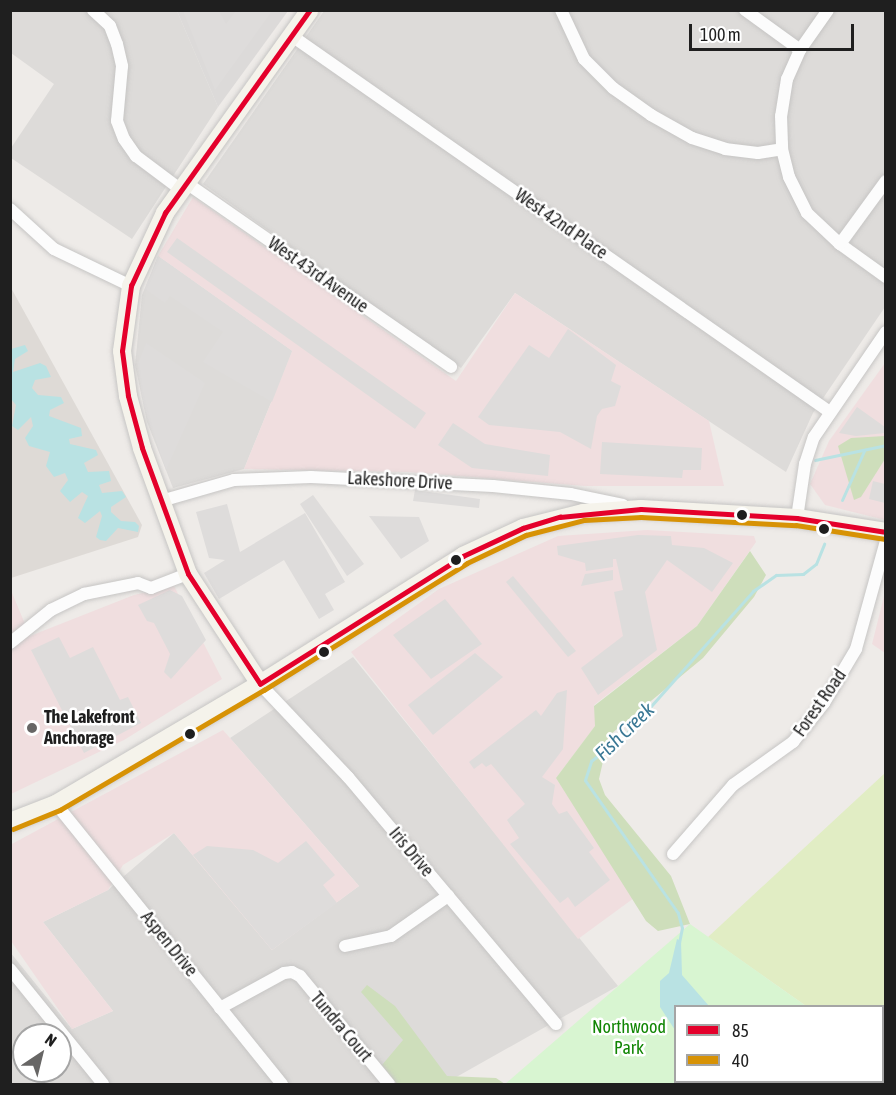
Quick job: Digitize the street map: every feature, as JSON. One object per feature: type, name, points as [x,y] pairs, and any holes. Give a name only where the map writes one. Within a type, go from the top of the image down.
[{"type":"main road","points":[[260,684],[188,574],[161,501],[128,396],[122,351],[131,286],[144,252],[183,186],[310,10]]},
{"type":"main road","points":[[10,822],[56,804],[260,684],[488,543],[523,528],[574,515],[641,509],[797,519],[885,532]]},
{"type":"street","name":"West 43rd Avenue","points":[[93,10],[110,26],[117,44],[122,66],[117,121],[124,139],[136,156],[451,367]]},
{"type":"street","points":[[561,10],[584,59],[613,88],[651,115],[692,138],[725,149],[758,153],[782,149]]},
{"type":"street","points":[[744,10],[800,50]]},
{"type":"street","points":[[828,10],[800,50],[787,79],[781,116],[782,149],[789,177],[807,213],[840,244],[885,276]]},
{"type":"street","name":"West 42nd Place","points":[[292,36],[830,412]]},
{"type":"street","points":[[840,244],[885,181]]},
{"type":"street","points":[[10,209],[54,249],[131,286]]},
{"type":"street","points":[[797,519],[804,464],[814,438],[885,332]]},
{"type":"street","name":"Lakeshore Drive","points":[[161,501],[234,480],[268,477],[493,486],[571,494],[641,509]]},
{"type":"street","points":[[571,494],[582,502],[574,515]]},
{"type":"street","name":"Forest Road","points":[[674,854],[733,785],[793,742],[824,702],[856,649],[885,541]]},
{"type":"street","points":[[10,643],[51,610],[84,594],[138,583],[151,588],[188,574]]},
{"type":"street","name":"Iris Drive","points":[[260,684],[348,777],[556,1024]]},
{"type":"street","name":"Aspen Drive","points":[[56,804],[282,1084]]},
{"type":"street","points":[[345,946],[391,936],[448,896]]},
{"type":"street","points":[[10,969],[103,1084]]},
{"type":"street","name":"Tundra Court","points":[[220,1008],[284,973],[292,972],[300,976],[389,1084]]},
{"type":"shaded area","points":[[11,11],[177,11],[218,107],[132,239],[11,158],[11,148],[54,84],[11,53]]},
{"type":"shaded area","points":[[177,11],[288,11],[218,107]]},
{"type":"shaded area","points":[[183,11],[219,11],[226,24],[236,11],[272,11],[215,90]]},
{"type":"shaded area","points":[[324,11],[885,11],[885,307],[813,413],[786,472],[515,293],[461,368],[203,184]]},
{"type":"shaded area","points":[[193,197],[456,381],[515,293],[709,421],[724,486],[585,486],[408,472],[244,469],[292,351],[158,256]]},
{"type":"shaded area","points":[[177,238],[426,413],[415,429],[167,252]]},
{"type":"shaded area","points":[[158,256],[292,351],[244,469],[173,488],[147,422],[135,365],[142,295]]},
{"type":"shaded area","points":[[158,256],[292,351],[272,402],[203,362],[223,332],[170,296],[165,303],[145,289]]},
{"type":"shaded area","points":[[10,286],[142,525],[138,537],[11,578]]},
{"type":"shaded area","points":[[568,329],[616,365],[611,381],[621,386],[615,406],[602,409],[597,416],[591,449],[560,432],[489,425],[478,417],[529,345],[549,358]]},
{"type":"shaded area","points":[[146,343],[205,383],[166,470],[144,407],[138,364]]},
{"type":"shaded area","points":[[885,363],[885,520],[825,505],[810,484],[829,441]]},
{"type":"shaded area","points":[[857,407],[885,427],[885,433],[856,436],[839,433]]},
{"type":"shaded area","points":[[453,423],[485,444],[550,455],[548,476],[472,468],[438,445]]},
{"type":"shaded area","points":[[602,442],[702,448],[701,470],[683,470],[682,478],[600,474]]},
{"type":"shaded area","points":[[873,481],[885,484],[885,503],[869,499]]},
{"type":"shaded area","points":[[415,490],[480,499],[479,508],[413,501]]},
{"type":"shaded area","points":[[313,495],[364,564],[347,576],[300,504]]},
{"type":"shaded area","points":[[227,504],[240,552],[305,513],[345,582],[325,594],[334,610],[319,619],[284,560],[219,599],[204,573],[225,560],[209,558],[196,512]]},
{"type":"shaded area","points":[[369,516],[419,517],[429,541],[401,559]]},
{"type":"shaded area","points":[[647,530],[754,536],[756,542],[697,626],[594,705],[596,725],[556,778],[634,898],[578,939],[351,652],[439,589],[558,536]]},
{"type":"shaded area","points":[[638,535],[671,536],[672,545],[704,548],[733,563],[712,592],[667,560],[645,592],[657,650],[598,695],[581,668],[623,636],[614,592],[623,590],[616,559],[613,559],[613,567],[586,571],[585,563],[558,555],[557,546]]},
{"type":"shaded area","points":[[613,570],[613,580],[581,586],[585,574]]},
{"type":"shaded area","points":[[513,576],[576,651],[568,657],[506,582]]},
{"type":"shaded area","points":[[174,586],[222,679],[124,740],[11,794],[10,588],[30,636],[134,595]]},
{"type":"shaded area","points":[[170,590],[182,596],[206,640],[171,679],[164,672],[170,654],[154,623],[147,621],[138,605]]},
{"type":"shaded area","points":[[885,592],[885,653],[872,644]]},
{"type":"shaded area","points":[[445,599],[482,644],[431,679],[393,635]]},
{"type":"shaded area","points":[[59,637],[70,658],[93,647],[120,700],[128,697],[141,723],[84,753],[31,650]]},
{"type":"shaded area","points":[[475,653],[503,677],[433,735],[408,705]]},
{"type":"shaded area","points":[[353,657],[618,986],[444,1084],[11,1084],[10,952],[67,1023],[12,1023],[12,1083],[72,1083],[72,1029],[113,1011],[43,922],[108,890],[174,833],[272,950],[359,886],[230,738]]},
{"type":"shaded area","points":[[567,690],[563,749],[542,777],[555,785],[552,804],[559,814],[567,811],[594,848],[589,852],[610,880],[575,907],[568,897],[560,903],[510,844],[519,838],[507,820],[525,804],[491,764],[486,767],[482,763],[474,769],[469,762],[536,710],[541,716],[557,693]]},
{"type":"shaded area","points":[[223,730],[359,886],[272,950],[174,833],[123,865],[108,890],[43,922],[113,1011],[72,1029],[72,1023],[68,1023],[11,941],[10,845]]},
{"type":"shaded area","points":[[306,841],[335,875],[323,885],[337,903],[272,950],[193,855],[207,846],[253,850],[278,863]]},
{"type":"green space","points":[[885,436],[885,459],[861,497],[854,500],[838,446],[851,438]]},
{"type":"green space","points":[[750,551],[766,575],[754,597],[703,658],[611,734],[604,757],[599,779],[605,795],[671,876],[690,924],[658,931],[646,921],[556,778],[595,726],[594,706],[697,626]]},
{"type":"green space","points":[[885,773],[885,1063],[884,1005],[805,1005],[708,937]]},
{"type":"green space","name":"Northwood Park","points":[[690,924],[805,1005],[674,1005],[674,1083],[884,1083],[884,1072],[885,1084],[505,1084]]},
{"type":"green space","points":[[367,985],[395,1006],[447,1076],[496,1078],[505,1084],[397,1084],[382,1065],[403,1040],[361,992]]},
{"type":"water","points":[[25,345],[28,351],[15,359],[13,372],[40,363],[46,366],[51,377],[35,380],[32,388],[38,395],[61,397],[64,403],[50,410],[49,416],[81,428],[82,436],[69,439],[70,444],[96,450],[98,455],[84,463],[88,472],[109,471],[111,481],[99,485],[102,493],[122,491],[126,497],[111,507],[111,512],[121,521],[135,522],[139,526],[138,532],[118,528],[106,541],[96,537],[102,516],[100,511],[85,523],[78,518],[88,496],[82,492],[70,502],[60,491],[68,480],[65,473],[54,477],[46,466],[50,452],[29,446],[25,438],[33,426],[31,417],[18,430],[12,426],[16,405],[11,399],[11,349]]},
{"type":"water","points":[[677,939],[681,941],[682,975],[708,1005],[674,1005],[674,1028],[660,1007],[660,981],[669,973]]},
{"type":"waterway","points":[[815,460],[886,445]]},
{"type":"waterway","name":"Fish Creek","points":[[842,500],[864,451]]},
{"type":"waterway","name":"Fish Creek","points":[[679,943],[682,928],[678,913],[585,780],[591,761],[627,733],[753,591],[776,575],[803,574],[816,564],[824,544]]},
{"type":"transit line","name":"85","points":[[260,684],[188,574],[142,448],[128,396],[122,351],[131,286],[165,213],[310,10]]},
{"type":"transit line","name":"85","points":[[260,684],[463,556],[523,528],[560,517],[641,509],[797,518],[886,532]]},
{"type":"transit line","name":"40","points":[[13,829],[60,810],[264,690],[467,563],[526,535],[584,520],[641,517],[796,525],[885,539]]},
{"type":"place","name":"The Lakefront Anchorage","points":[[32,728]]}]
